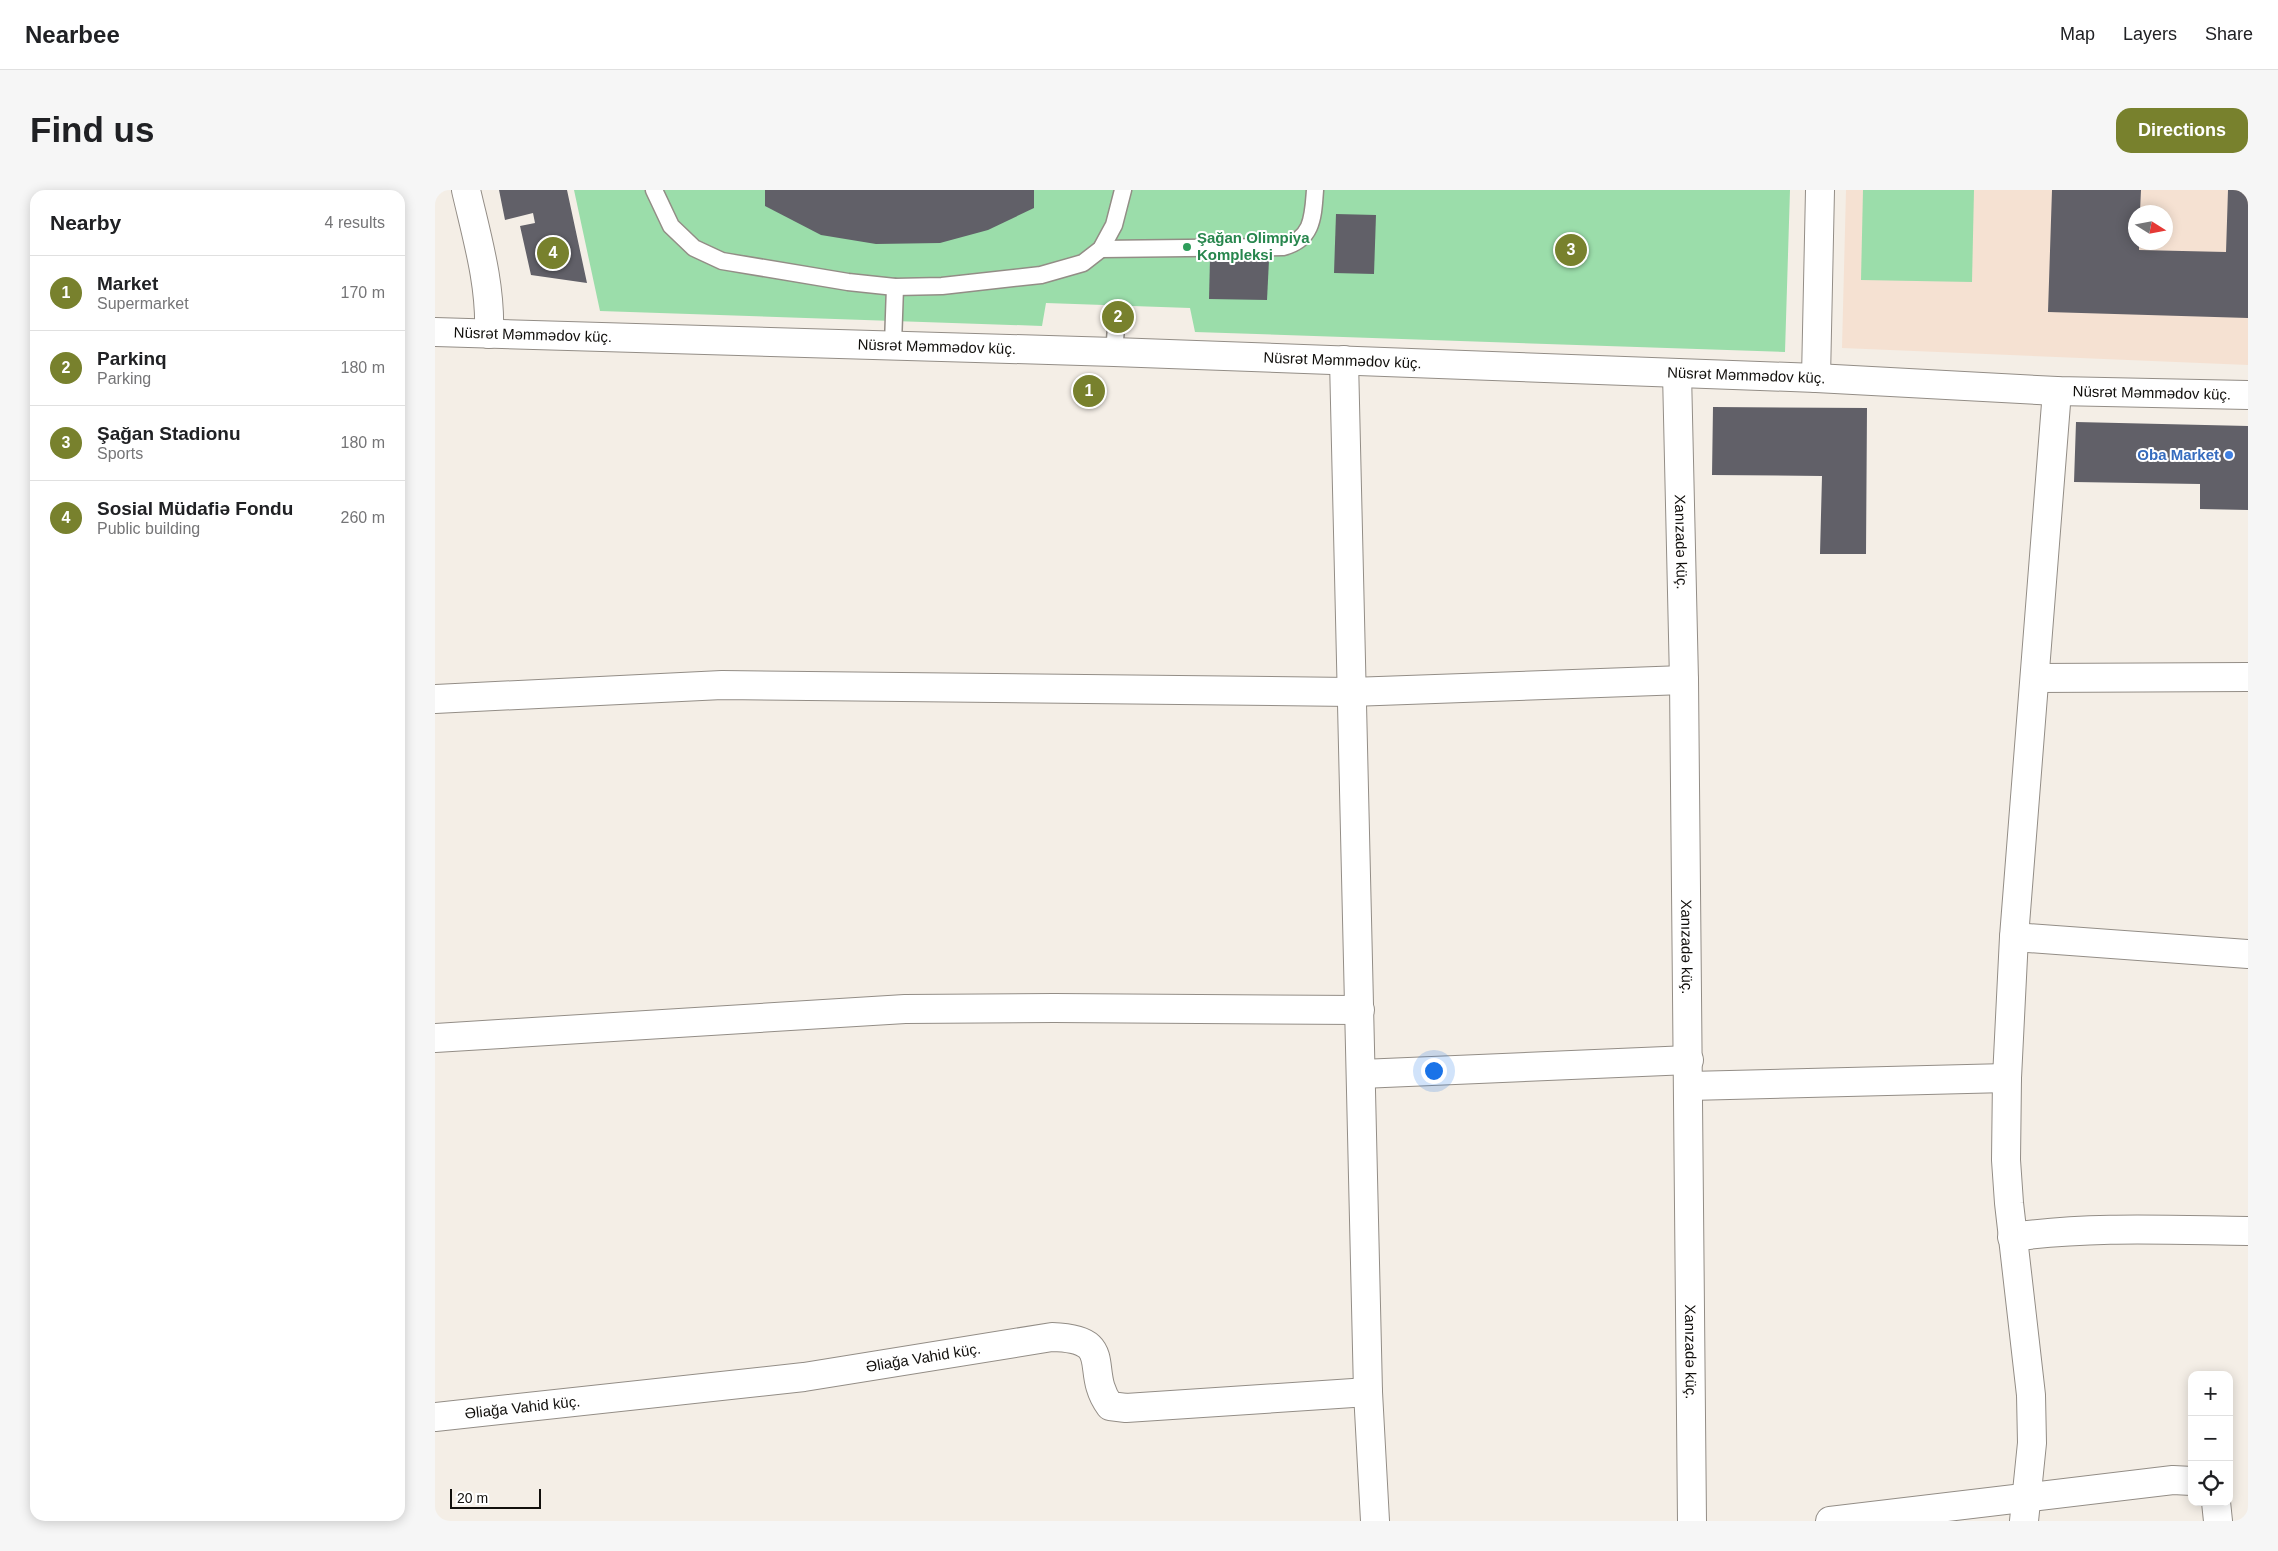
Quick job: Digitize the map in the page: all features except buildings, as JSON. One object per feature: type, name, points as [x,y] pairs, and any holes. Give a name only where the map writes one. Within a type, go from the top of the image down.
[{"type":"street","points":[[466,190],[487,280],[490,306],[489,334]]},
{"type":"street","points":[[1816,378],[1820,190]]},
{"type":"street","name":"Nüsrət Məmmədov küç.","points":[[435,332],[893,344],[1816,378],[2057,390],[2248,395]]},
{"type":"street","points":[[1344,360],[1368,1392],[1375,1521]]},
{"type":"street","name":"Xanızadə küç.","points":[[1677,374],[1684,680],[1693,1521]]},
{"type":"street","points":[[2024,1510],[2032,1443],[2031,1394],[2025,1326],[2012,1237],[2006,1160],[2007,1078],[2015,937],[2057,390]]},
{"type":"street","points":[[2036,678],[2248,676]]},
{"type":"street","points":[[435,699],[722,685],[1351,692],[1684,680]]},
{"type":"street","points":[[2015,937],[2248,954]]},
{"type":"street","points":[[435,1038],[905,1009],[1360,1010]]},
{"type":"street","points":[[1361,1074],[1689,1073],[2007,1078]]},
{"type":"street","points":[[2012,1237],[2096,1229],[2248,1231]]},
{"type":"street","name":"Əliağa Vahid küç.","points":[[435,1417],[804,1377],[1053,1337],[1071,1338],[1086,1342],[1093,1351],[1103,1396],[1110,1406],[1126,1408],[1368,1392]]},
{"type":"street","points":[[1830,1521],[2024,1510],[2173,1480],[2188,1480]]},
{"type":"street","points":[[2216,1506],[2218,1521]]},
{"type":"lane","points":[[654,190],[671,226],[694,248],[722,261],[895,288],[941,286],[1041,275],[1083,264],[1101,249],[1114,225],[1123,190]]},
{"type":"lane","points":[[1101,249],[1283,247],[1296,244],[1305,235],[1313,218],[1315,190]]},
{"type":"lane","points":[[893,344],[895,288]]},
{"type":"lane","points":[[1114,352],[1117,316]]},
{"type":"shaded area","points":[[1846,190],[2248,190],[2248,365],[1842,348]]},
{"type":"green space","name":"Şağan Olimpiya Kompleksi","points":[[574,190],[1790,190],[1785,352],[1195,332],[1190,308],[1046,303],[1042,326],[600,311]]},
{"type":"green space","points":[[1863,190],[1974,190],[1972,282],[1861,280]]},
{"type":"place","name":"Şağan Olimpiya Kompleksi","points":[[1187,247]]},
{"type":"place","name":"Şağan Stadionu","points":[[1571,250]]},
{"type":"place","name":"Sosial Müdafiə Fondu","points":[[553,253]]},
{"type":"place","name":"Parkinq","points":[[1118,317]]},
{"type":"place","name":"Market","points":[[1089,391]]},
{"type":"place","name":"Oba Market","points":[[2229,455]]}]
